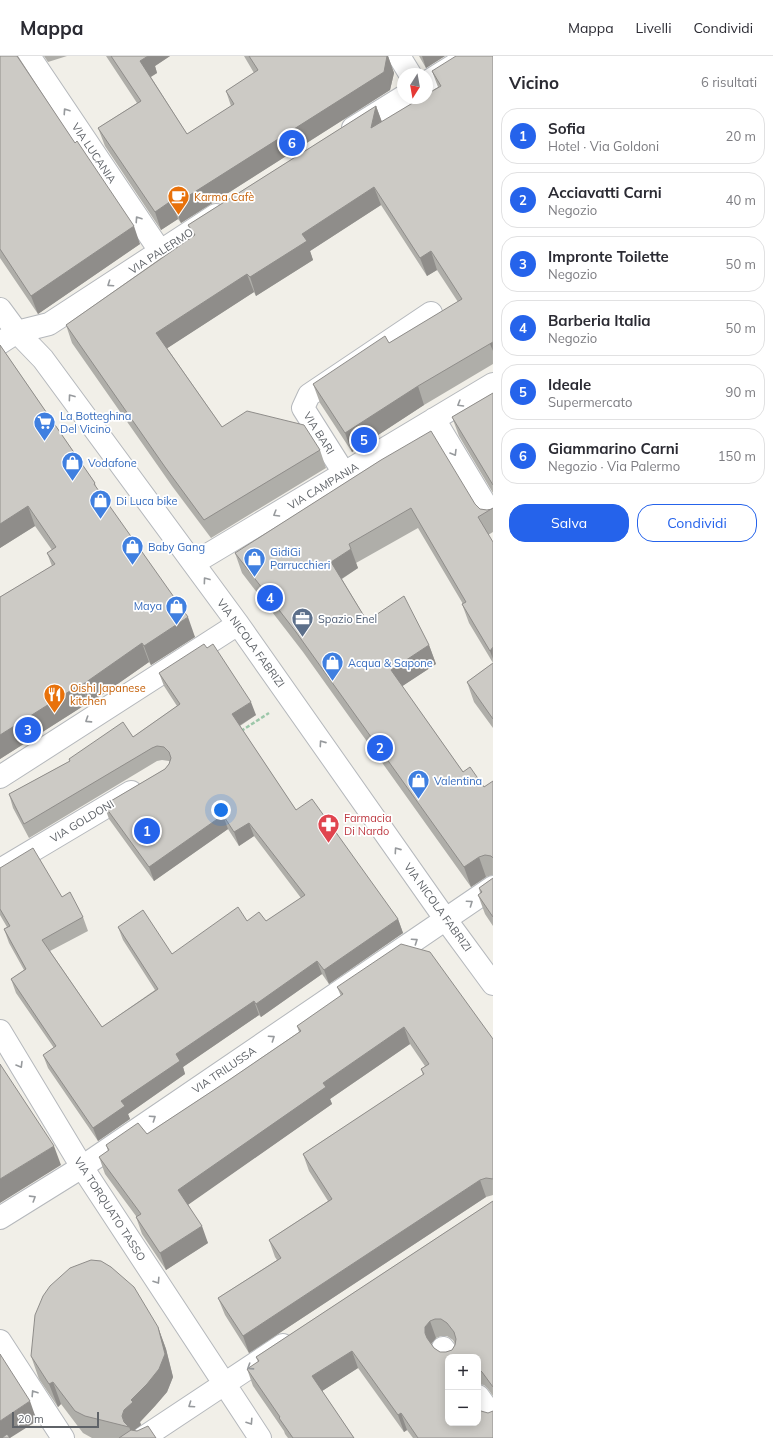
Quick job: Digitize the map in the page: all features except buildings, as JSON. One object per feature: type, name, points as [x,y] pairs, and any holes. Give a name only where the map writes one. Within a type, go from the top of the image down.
[{"type":"street","name":"VIA LUCANIA","points":[[29,56],[160,251]]},
{"type":"street","points":[[399,56],[406,68]]},
{"type":"street","points":[[433,78],[469,56]]},
{"type":"street","points":[[335,140],[397,101]]},
{"type":"street","name":"VIA PALERMO","points":[[8,337],[49,324],[234,204]]},
{"type":"street","name":"VIA NICOLA FABRIZI","points":[[0,309],[8,337],[43,359],[238,624],[446,920],[493,984]]},
{"type":"street","name":"VIA BARI","points":[[344,473],[303,408],[309,395],[431,313]]},
{"type":"street","name":"VIA CAMPANIA","points":[[194,563],[493,384]]},
{"type":"street","points":[[434,419],[493,517]]},
{"type":"street","points":[[0,777],[238,624]]},
{"type":"street","name":"VIA GOLDONI","points":[[0,870],[150,780]]},
{"type":"street","name":"VIA TRILUSSA","points":[[0,1218],[82,1167],[493,887]]},
{"type":"street","name":"VIA TORQUATO TASSO","points":[[0,1031],[82,1167],[260,1438]]},
{"type":"street","points":[[143,1438],[303,1332]]},
{"type":"street","points":[[0,1341],[63,1438]]},
{"type":"street","points":[[481,1400],[493,1418]]},
{"type":"path","points":[[240,732],[291,698]]},
{"type":"place","name":"Giammarino Carni","points":[[292,143]]},
{"type":"place","name":"Karma Cafè","points":[[179,216]]},
{"type":"place","name":"Ideale","points":[[364,440]]},
{"type":"place","name":"La Botteghina Del Vicino","points":[[44,442]]},
{"type":"place","name":"Vodafone","points":[[73,482]]},
{"type":"place","name":"Di Luca bike","points":[[100,520]]},
{"type":"place","name":"Baby Gang","points":[[133,566]]},
{"type":"place","name":"GidiGi Parrucchieri","points":[[255,578]]},
{"type":"place","name":"Barberia Italia","points":[[270,598]]},
{"type":"place","name":"Maya","points":[[177,626]]},
{"type":"place","name":"Spazio Enel","points":[[303,638]]},
{"type":"place","name":"Acqua & Sapone","points":[[332,682]]},
{"type":"place","name":"Oishi Japanese kitchen","points":[[55,714]]},
{"type":"place","name":"Impronte Toilette","points":[[28,730]]},
{"type":"place","name":"Acciavatti Carni","points":[[380,748]]},
{"type":"place","name":"Valentina","points":[[419,800]]},
{"type":"place","name":"Sofia","points":[[147,831]]},
{"type":"place","name":"Farmacia Di Nardo","points":[[328,844]]}]
